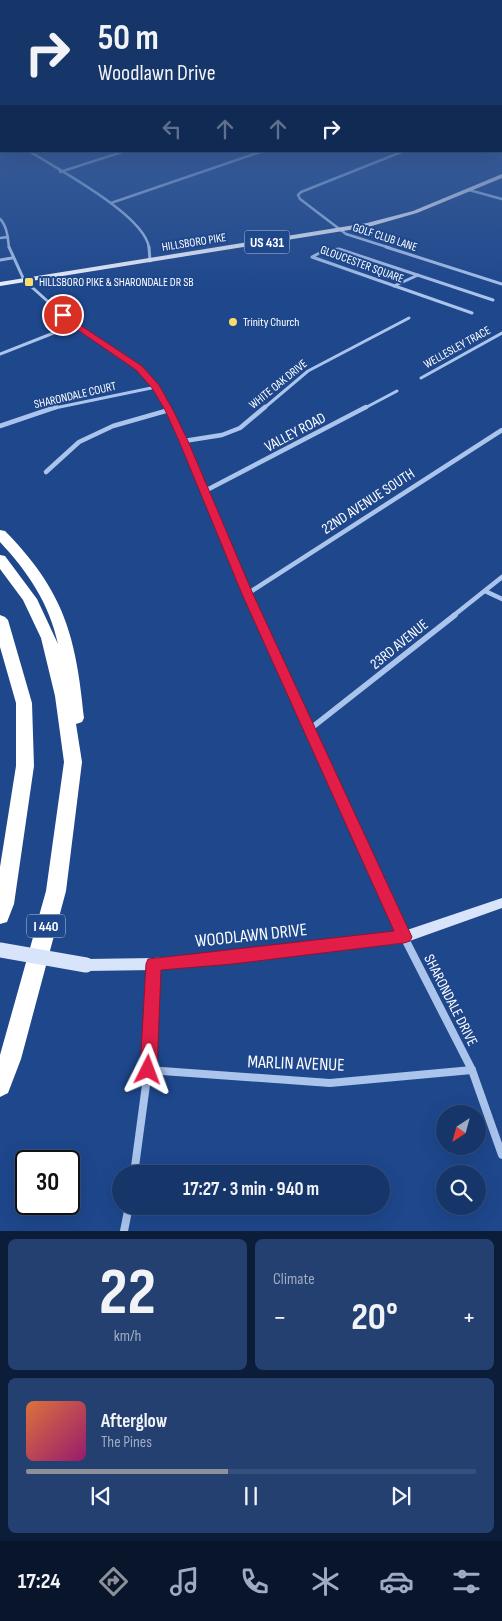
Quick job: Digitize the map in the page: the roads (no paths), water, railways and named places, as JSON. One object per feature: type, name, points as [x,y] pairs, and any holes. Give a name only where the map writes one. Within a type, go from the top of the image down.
[{"type":"highway","points":[[0,534],[21,555],[45,588],[64,632],[75,710],[76,726],[73,762]]},
{"type":"highway","name":"I 440","points":[[0,559],[30,599],[48,638],[63,696],[73,762],[56,891],[10,1058],[0,1086]]},
{"type":"highway","points":[[0,916],[4,904],[26,766],[24,703],[1,623]]},
{"type":"main road","name":"HILLSBORO PIKE","points":[[0,284],[341,230],[415,212],[492,180]]},
{"type":"main road","name":"WOODLAWN DRIVE","points":[[0,950],[86,965],[154,964],[233,957],[404,937],[502,903]]},
{"type":"street","points":[[74,180],[112,203],[135,221],[147,238],[150,261]]},
{"type":"street","points":[[112,203],[177,180]]},
{"type":"street","name":"GOLF CLUB LANE","points":[[330,180],[298,195],[300,199],[346,234],[502,284]]},
{"type":"street","points":[[469,190],[502,199]]},
{"type":"street","name":"SHARONDALE DRIVE","points":[[0,219],[3,222],[8,237],[12,258],[24,280],[74,325],[139,368],[156,387],[169,410],[184,441],[247,594],[404,937],[472,1070],[502,1155]]},
{"type":"street","points":[[0,238],[8,237]]},
{"type":"street","name":"GLOUCESTER SQUARE","points":[[472,313],[312,257],[322,251],[339,249],[493,300]]},
{"type":"street","points":[[0,260],[12,258]]},
{"type":"street","points":[[394,286],[418,275]]},
{"type":"street","name":"WHITE OAK DRIVE","points":[[184,441],[222,435],[240,428],[308,371],[409,318]]},
{"type":"street","points":[[0,354],[74,325]]},
{"type":"street","name":"WELLESLEY TRACE","points":[[421,378],[502,333]]},
{"type":"street","name":"SHARONDALE COURT","points":[[0,426],[48,409],[156,387]]},
{"type":"street","name":"VALLEY ROAD","points":[[204,492],[397,391]]},
{"type":"street","points":[[46,472],[79,442],[114,426],[169,410]]},
{"type":"street","name":"22ND AVENUE SOUTH","points":[[247,594],[502,430]]},
{"type":"street","name":"23RD AVENUE","points":[[310,729],[502,577]]},
{"type":"street","points":[[485,591],[502,599]]},
{"type":"street","points":[[135,1165],[148,1070],[154,964]]},
{"type":"street","name":"MARLIN AVENUE","points":[[148,1070],[330,1083],[472,1070]]},
{"type":"street","points":[[124,1231],[127,1215]]},
{"type":"place","name":"HILLSBORO PIKE & SHARONDALE DR SB","points":[[29,282]]},
{"type":"place","name":"Trinity Church","points":[[233,322]]}]
